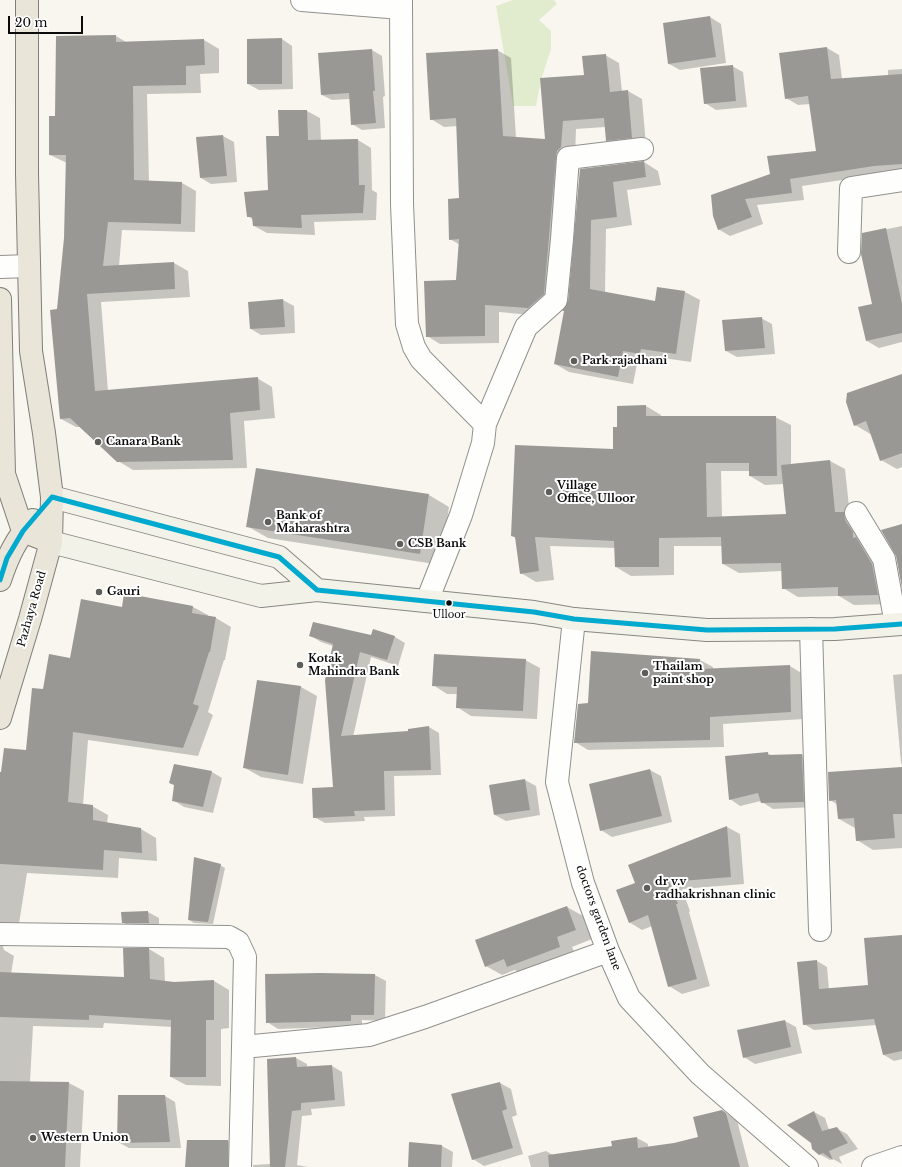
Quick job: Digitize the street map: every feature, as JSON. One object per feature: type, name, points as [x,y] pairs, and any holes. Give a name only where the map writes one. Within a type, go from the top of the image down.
[{"type":"main road","name":"Pazhaya Road","points":[[0,718],[51,542],[52,497],[31,351],[27,174],[26,0]]},
{"type":"main road","points":[[0,300],[2,474],[23,531],[51,542],[261,596],[317,590],[534,612],[574,619],[707,630],[835,629],[899,624]]},
{"type":"main road","points":[[0,580],[7,558],[23,531],[52,497],[279,557],[317,590]]},
{"type":"street","points":[[302,0],[401,4],[402,204],[407,324],[414,347],[420,359],[485,424]]},
{"type":"street","points":[[426,601],[461,515],[483,443],[485,424],[526,328],[556,300],[568,158],[642,149]]},
{"type":"street","points":[[849,252],[851,188],[902,180]]},
{"type":"street","points":[[0,267],[29,266]]},
{"type":"street","points":[[856,513],[884,559],[899,624]]},
{"type":"street","name":"doctors garden lane","points":[[574,619],[557,782],[583,883],[608,951],[629,998],[700,1074],[807,1167]]},
{"type":"street","points":[[811,629],[820,930]]},
{"type":"street","points":[[0,934],[229,938],[238,942],[245,957],[240,1167]]},
{"type":"street","points":[[243,1047],[369,1036],[608,951]]},
{"type":"street","points":[[873,1167],[902,1157]]},
{"type":"green space","points":[[513,0],[554,0],[557,4],[539,20],[551,31],[551,49],[541,80],[536,106],[513,106],[496,6]]},
{"type":"building","points":[[710,16],[716,57],[668,64],[663,23]]},
{"type":"building","points":[[116,35],[116,42],[204,39],[205,65],[186,66],[186,85],[133,86],[134,180],[182,182],[181,224],[108,222],[103,266],[174,262],[175,289],[87,294],[95,391],[258,377],[260,410],[230,413],[233,460],[117,462],[70,418],[60,419],[50,310],[57,309],[64,238],[66,155],[49,155],[49,116],[55,116],[56,36]]},
{"type":"building","points":[[282,38],[282,84],[247,84],[247,39]]},
{"type":"building","points":[[827,47],[831,79],[902,74],[902,164],[874,166],[790,179],[792,193],[745,199],[752,217],[718,230],[713,216],[711,195],[770,174],[767,156],[816,151],[808,96],[785,99],[779,53]]},
{"type":"building","points":[[372,49],[375,91],[373,91],[376,123],[351,125],[349,93],[321,95],[318,53]]},
{"type":"building","points":[[498,49],[503,136],[545,139],[540,78],[584,75],[582,56],[606,54],[610,92],[628,90],[632,138],[606,141],[604,118],[563,121],[561,147],[557,151],[556,157],[544,294],[528,308],[485,305],[485,336],[426,337],[424,281],[456,280],[459,239],[449,240],[448,199],[459,198],[456,118],[430,120],[426,53]]},
{"type":"building","points":[[733,65],[736,101],[704,104],[700,68]]},
{"type":"building","points":[[278,110],[307,110],[308,140],[358,139],[359,185],[365,185],[363,213],[301,215],[302,228],[253,226],[252,217],[247,217],[244,192],[268,190],[266,136],[279,136]]},
{"type":"building","points":[[223,135],[227,176],[200,178],[196,137]]},
{"type":"building","points":[[644,161],[646,177],[613,182],[617,217],[591,220],[590,289],[655,301],[657,287],[685,291],[676,354],[641,349],[640,354],[623,351],[618,377],[554,364],[564,311],[562,311],[568,301],[580,169]]},
{"type":"building","points":[[886,228],[902,304],[902,333],[866,341],[858,307],[872,304],[861,254],[862,233]]},
{"type":"building","points":[[283,299],[285,327],[250,329],[248,302]]},
{"type":"building","points":[[762,317],[765,348],[725,351],[722,320]]},
{"type":"building","points":[[902,374],[902,453],[880,461],[866,421],[854,426],[846,402],[847,393]]},
{"type":"building","points":[[646,405],[646,416],[776,416],[777,476],[749,476],[749,463],[706,463],[707,517],[786,514],[781,465],[830,460],[835,512],[844,512],[845,520],[853,532],[853,538],[856,537],[872,564],[878,595],[838,596],[838,587],[782,589],[781,563],[722,564],[721,537],[659,538],[659,567],[615,567],[614,541],[535,537],[539,571],[520,574],[515,537],[511,536],[515,445],[613,449],[613,427],[617,427],[617,406]]},
{"type":"building","points":[[256,468],[429,494],[420,554],[246,527]]},
{"type":"building","points":[[902,524],[902,588],[896,556],[881,530]]},
{"type":"building","points":[[124,593],[193,606],[192,613],[216,617],[210,652],[193,704],[199,706],[183,748],[73,732],[68,802],[93,805],[93,820],[141,828],[142,853],[104,850],[103,870],[0,864],[0,772],[4,748],[26,750],[32,688],[43,689],[49,654],[70,658],[81,599],[122,607]]},
{"type":"building","points":[[313,622],[371,635],[373,629],[395,636],[387,660],[360,652],[341,736],[408,731],[408,729],[429,726],[431,770],[384,771],[385,810],[354,811],[355,816],[313,818],[312,788],[333,787],[325,680],[333,644],[309,636]]},
{"type":"building","points":[[591,651],[700,659],[699,669],[790,665],[791,712],[710,717],[710,740],[574,743],[578,704],[588,703]]},
{"type":"building","points":[[434,654],[526,659],[523,711],[456,708],[457,687],[432,686]]},
{"type":"building","points":[[257,680],[301,686],[288,775],[243,768]]},
{"type":"building","points":[[768,752],[768,755],[802,754],[804,802],[761,803],[758,793],[729,800],[725,756]]},
{"type":"building","points":[[174,764],[212,771],[203,807],[172,801],[174,785],[169,783]]},
{"type":"building","points":[[902,767],[902,814],[893,814],[895,838],[856,841],[854,818],[838,819],[836,800],[829,801],[828,772]]},
{"type":"building","points":[[650,769],[662,816],[600,831],[589,784]]},
{"type":"building","points":[[525,779],[530,810],[494,815],[489,785]]},
{"type":"building","points":[[727,826],[731,877],[669,882],[678,904],[676,904],[697,979],[668,987],[648,915],[629,923],[616,890],[635,883],[628,865]]},
{"type":"building","points":[[194,857],[221,864],[208,922],[188,920]]},
{"type":"building","points":[[567,906],[576,930],[557,937],[560,947],[507,967],[504,959],[485,967],[475,940]]},
{"type":"building","points":[[148,911],[149,923],[122,923],[121,912]]},
{"type":"building","points":[[902,935],[902,1051],[883,1055],[874,1019],[803,1025],[797,962],[817,960],[819,989],[868,985],[864,938]]},
{"type":"building","points":[[123,948],[149,948],[150,979],[174,982],[214,980],[214,1020],[206,1020],[206,1077],[170,1077],[171,1020],[89,1015],[89,1020],[0,1017],[0,972],[124,977]]},
{"type":"building","points":[[265,974],[375,974],[374,1015],[351,1015],[351,1021],[266,1023]]},
{"type":"building","points":[[785,1020],[791,1047],[743,1058],[737,1030]]},
{"type":"building","points":[[296,1057],[297,1067],[332,1065],[335,1100],[301,1103],[301,1110],[292,1111],[285,1167],[270,1167],[267,1059]]},
{"type":"building","name":"Western Union","points":[[0,1081],[69,1082],[65,1167],[0,1167]]},
{"type":"building","points":[[500,1082],[507,1109],[502,1111],[513,1148],[472,1160],[451,1094]]},
{"type":"building","points":[[118,1095],[165,1095],[170,1142],[117,1143]]},
{"type":"building","points":[[722,1110],[726,1113],[740,1167],[549,1167],[548,1155],[612,1146],[611,1141],[637,1137],[638,1148],[674,1143],[698,1137],[693,1117]]},
{"type":"building","points":[[814,1111],[822,1131],[837,1127],[848,1143],[829,1151],[833,1160],[823,1153],[819,1155],[812,1149],[811,1143],[787,1125]]},
{"type":"building","points":[[187,1140],[228,1140],[228,1167],[185,1167]]},
{"type":"building","points":[[409,1142],[442,1145],[441,1167],[408,1167]]},
{"type":"transit line","points":[[0,580],[7,558],[23,531],[52,497],[279,557],[317,590],[534,612],[574,619],[707,630],[835,629],[902,624]]},
{"type":"place","name":"Park rajadhani","points":[[574,361]]},
{"type":"place","name":"Canara Bank","points":[[98,442]]},
{"type":"place","name":"Village Office, Ulloor","points":[[549,492]]},
{"type":"place","name":"Bank of Maharashtra","points":[[268,522]]},
{"type":"place","name":"CSB Bank","points":[[400,544]]},
{"type":"place","name":"Gauri","points":[[99,592]]},
{"type":"place","name":"Ulloor","points":[[449,603]]},
{"type":"place","name":"Kotak Mahindra Bank","points":[[300,665]]},
{"type":"place","name":"Thailam paint shop","points":[[645,673]]},
{"type":"place","name":"dr v.v radhakrishnan clinic","points":[[647,888]]},
{"type":"place","name":"Western Union","points":[[33,1138]]}]
